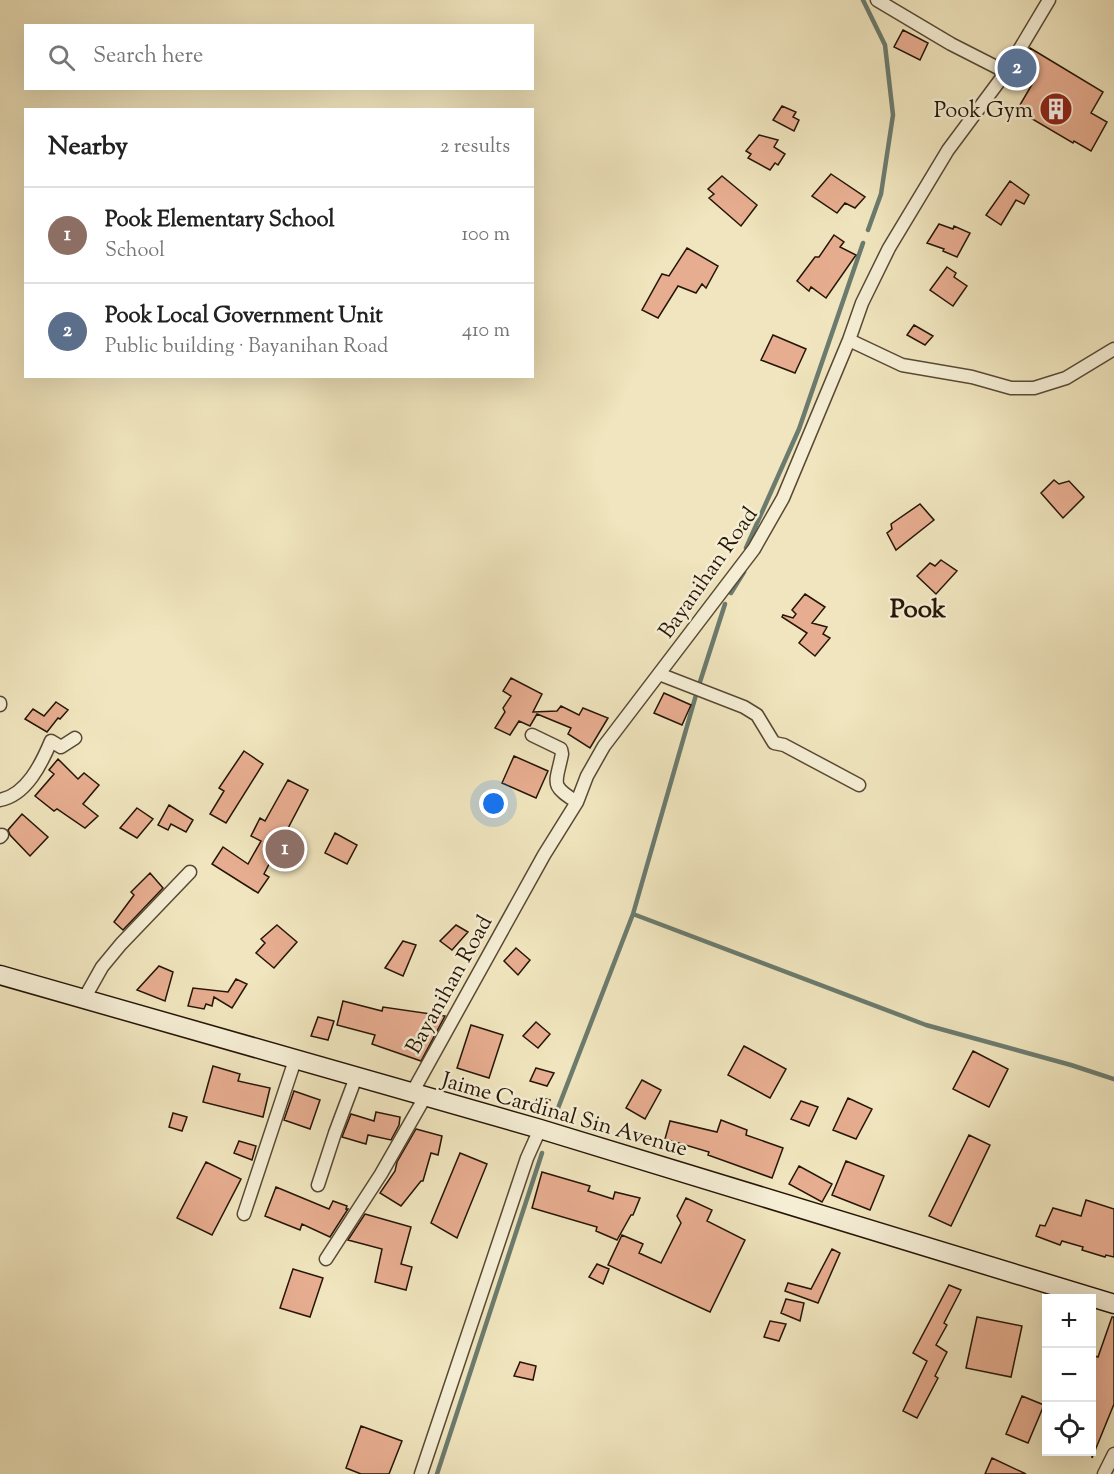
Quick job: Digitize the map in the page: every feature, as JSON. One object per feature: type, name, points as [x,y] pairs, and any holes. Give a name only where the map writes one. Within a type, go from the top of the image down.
[{"type":"main road","name":"Jaime Cardinal Sin Avenue","points":[[0,975],[540,1129],[1114,1304]]},
{"type":"street","points":[[877,0],[951,44],[1006,72]]},
{"type":"street","name":"Bayanihan Road","points":[[326,1259],[381,1174],[419,1095],[544,855],[577,802],[586,776],[604,746],[754,549],[777,508],[849,340],[862,303],[889,248],[948,150],[1006,72],[1049,0]]},
{"type":"street","points":[[849,340],[902,365],[972,377],[1011,388],[1034,388],[1066,378],[1114,349]]},
{"type":"street","points":[[659,674],[744,707],[757,715],[774,744],[784,745],[860,785]]},
{"type":"street","points":[[532,735],[561,749],[562,754],[555,784],[558,790],[577,802]]},
{"type":"street","points":[[0,800],[12,798],[37,771],[51,741],[61,747],[75,738]]},
{"type":"street","points":[[84,999],[102,968],[121,944],[190,872]]},
{"type":"street","points":[[244,1214],[295,1060]]},
{"type":"street","points":[[318,1185],[356,1077]]},
{"type":"street","points":[[421,1474],[526,1158],[540,1129]]},
{"type":"street","points":[[1104,1474],[1114,1454]]},
{"type":"building","points":[[903,30],[928,43],[920,60],[894,47]]},
{"type":"building","points":[[1030,48],[1103,92],[1091,113],[1107,122],[1091,151],[1017,110],[1034,81],[1016,71]]},
{"type":"building","points":[[782,106],[796,112],[793,117],[799,120],[794,131],[773,120]]},
{"type":"building","points":[[759,135],[778,140],[774,147],[785,154],[778,165],[775,163],[770,170],[748,158],[751,154],[746,151]]},
{"type":"building","points":[[831,174],[865,197],[855,208],[845,203],[837,213],[812,196]]},
{"type":"building","points":[[722,176],[757,205],[741,226],[709,198],[714,194],[708,189]]},
{"type":"building","points":[[1010,181],[1029,195],[1024,204],[1016,200],[1001,225],[986,215]]},
{"type":"building","points":[[939,224],[953,229],[954,226],[970,233],[957,257],[927,243]]},
{"type":"building","points":[[834,235],[844,242],[840,247],[856,255],[826,298],[811,287],[809,291],[797,281],[815,257],[819,257]]},
{"type":"building","points":[[687,248],[718,266],[706,288],[702,284],[696,293],[678,286],[658,318],[642,310],[662,274],[669,276]]},
{"type":"building","points":[[947,267],[956,273],[954,277],[967,286],[953,306],[930,290]]},
{"type":"building","points":[[914,325],[933,336],[925,345],[907,335]]},
{"type":"building","points":[[773,335],[806,349],[795,373],[761,360]]},
{"type":"building","points":[[1054,480],[1059,484],[1069,481],[1084,497],[1063,518],[1041,493]]},
{"type":"building","points":[[920,504],[934,520],[896,550],[887,533],[892,529],[891,524]]},
{"type":"building","points":[[941,560],[957,571],[936,594],[917,576],[930,563],[935,566]]},
{"type":"building","points":[[805,594],[825,607],[812,623],[827,627],[823,634],[830,638],[815,656],[799,643],[807,633],[782,617],[783,615],[793,618],[796,614],[792,610]]},
{"type":"building","points":[[511,678],[542,694],[533,712],[557,711],[561,706],[579,715],[583,708],[608,718],[590,748],[568,734],[571,728],[537,714],[530,726],[519,721],[510,735],[495,728],[511,696],[503,691]]},
{"type":"building","points":[[664,693],[691,705],[682,725],[654,713]]},
{"type":"building","points":[[56,702],[68,710],[47,732],[25,719],[33,709],[44,716]]},
{"type":"building","points":[[244,751],[263,764],[226,823],[210,814],[224,791],[219,788]]},
{"type":"building","points":[[514,756],[548,771],[536,798],[502,783]]},
{"type":"building","points":[[58,759],[78,779],[84,773],[99,785],[83,804],[98,816],[85,828],[57,809],[54,811],[35,796],[54,774],[49,770]]},
{"type":"building","points":[[288,780],[308,790],[264,874],[269,877],[258,893],[212,864],[223,847],[248,864],[261,841],[251,836],[260,818],[265,821]]},
{"type":"building","points":[[169,805],[193,820],[186,832],[171,824],[168,830],[158,825]]},
{"type":"building","points":[[137,808],[153,819],[137,838],[120,828]]},
{"type":"building","points":[[22,814],[48,837],[30,856],[8,830]]},
{"type":"building","points":[[335,833],[357,845],[347,864],[325,853]]},
{"type":"building","points":[[150,873],[163,888],[123,930],[114,922],[134,895],[131,892]]},
{"type":"building","points":[[277,925],[297,942],[274,968],[256,953],[265,943],[261,939]]},
{"type":"building","points":[[456,925],[468,932],[452,950],[440,941]]},
{"type":"building","points":[[403,941],[416,945],[403,976],[385,968]]},
{"type":"building","points":[[516,948],[530,960],[518,975],[504,961]]},
{"type":"building","points":[[159,966],[173,972],[165,1001],[137,990]]},
{"type":"building","points":[[236,979],[247,984],[232,1008],[214,997],[212,1006],[206,1004],[204,1009],[188,1006],[193,988],[228,992]]},
{"type":"building","points":[[343,1001],[382,1011],[383,1007],[445,1016],[421,1061],[372,1044],[375,1035],[337,1025]]},
{"type":"building","points":[[318,1017],[334,1021],[328,1040],[311,1036]]},
{"type":"building","points":[[536,1022],[550,1034],[538,1048],[523,1036]]},
{"type":"building","points":[[471,1025],[503,1035],[489,1078],[457,1068]]},
{"type":"building","points":[[744,1046],[786,1069],[770,1098],[728,1075]]},
{"type":"building","points":[[973,1051],[1008,1069],[989,1107],[953,1089]]},
{"type":"building","points":[[213,1066],[240,1074],[238,1081],[270,1088],[263,1117],[203,1102]]},
{"type":"building","points":[[536,1068],[554,1073],[547,1086],[530,1081]]},
{"type":"building","points":[[642,1080],[661,1090],[645,1119],[626,1108]]},
{"type":"building","points":[[294,1091],[320,1100],[310,1129],[284,1120]]},
{"type":"building","points":[[538,1097],[550,1100],[544,1114],[532,1109]]},
{"type":"building","points":[[848,1098],[872,1109],[856,1139],[833,1130]]},
{"type":"building","points":[[801,1101],[818,1107],[809,1126],[791,1119]]},
{"type":"building","points":[[376,1112],[400,1117],[399,1125],[391,1140],[368,1135],[366,1144],[342,1137],[351,1114],[374,1121]]},
{"type":"building","points":[[173,1113],[187,1117],[182,1131],[169,1127]]},
{"type":"building","points":[[721,1120],[747,1130],[746,1135],[783,1148],[772,1178],[708,1155],[709,1152],[665,1139],[670,1121],[717,1132]]},
{"type":"building","points":[[416,1129],[442,1136],[438,1155],[431,1153],[423,1181],[401,1206],[380,1193],[395,1171],[397,1162]]},
{"type":"building","points":[[969,1135],[990,1145],[951,1226],[929,1216]]},
{"type":"building","points":[[239,1141],[256,1146],[252,1160],[234,1153]]},
{"type":"building","points":[[460,1153],[487,1164],[457,1238],[431,1223]]},
{"type":"building","points":[[846,1161],[884,1176],[870,1210],[832,1195]]},
{"type":"building","points":[[206,1162],[241,1179],[212,1235],[177,1218]]},
{"type":"building","points":[[799,1166],[832,1184],[822,1202],[789,1184]]},
{"type":"building","points":[[542,1172],[590,1186],[588,1191],[613,1199],[615,1192],[640,1198],[633,1215],[617,1240],[596,1231],[597,1227],[532,1208]]},
{"type":"building","points":[[276,1187],[329,1209],[333,1201],[347,1206],[346,1209],[348,1209],[330,1237],[302,1224],[300,1230],[265,1216]]},
{"type":"building","points":[[686,1198],[712,1210],[707,1221],[745,1240],[710,1312],[608,1265],[622,1235],[643,1244],[639,1253],[661,1263],[681,1223],[677,1216]]},
{"type":"building","points":[[1086,1200],[1114,1209],[1114,1257],[1106,1255],[1105,1257],[1082,1250],[1083,1247],[1062,1241],[1060,1245],[1036,1236],[1040,1225],[1045,1226],[1053,1208],[1081,1216]]},
{"type":"building","points":[[365,1214],[411,1227],[401,1264],[412,1267],[406,1290],[375,1282],[382,1249],[348,1240]]},
{"type":"building","points":[[832,1249],[840,1253],[818,1303],[785,1291],[788,1283],[811,1289]]},
{"type":"building","points":[[597,1264],[609,1269],[603,1284],[589,1277]]},
{"type":"building","points":[[293,1269],[323,1278],[310,1317],[280,1308]]},
{"type":"building","points":[[949,1285],[961,1290],[944,1323],[947,1325],[936,1345],[947,1352],[935,1376],[938,1378],[917,1418],[903,1411],[927,1361],[913,1353]]},
{"type":"building","points":[[786,1299],[804,1303],[800,1321],[781,1313]]},
{"type":"building","points":[[977,1317],[1022,1326],[1011,1377],[966,1368]]},
{"type":"building","points":[[1112,1317],[1114,1317],[1114,1404],[1096,1448],[1096,1356],[1098,1357]]},
{"type":"building","points":[[770,1321],[786,1324],[779,1341],[764,1337]]},
{"type":"building","points":[[520,1362],[536,1366],[533,1380],[514,1376]]},
{"type":"building","points":[[1022,1396],[1042,1404],[1042,1410],[1028,1443],[1006,1434]]},
{"type":"building","points":[[361,1426],[402,1441],[389,1474],[361,1474],[346,1468]]},
{"type":"building","points":[[992,1458],[1026,1474],[985,1474]]},
{"type":"waterway","points":[[863,0],[885,45],[893,115],[881,194],[868,230]]},
{"type":"waterway","points":[[746,548],[799,429],[863,243]]},
{"type":"waterway","points":[[731,593],[744,572]]},
{"type":"waterway","points":[[699,685],[725,604]]},
{"type":"waterway","points":[[555,1116],[633,914],[696,695]]},
{"type":"waterway","points":[[633,914],[926,1025],[1114,1079]]},
{"type":"waterway","points":[[437,1474],[542,1153]]},
{"type":"place","name":"Pook Local Government Unit","points":[[1017,68]]},
{"type":"place","name":"Pook Gym","points":[[1056,109]]},
{"type":"place","name":"Pook Elementary School","points":[[285,849]]},
{"type":"district","name":"Pook","points":[[918,608]]}]
